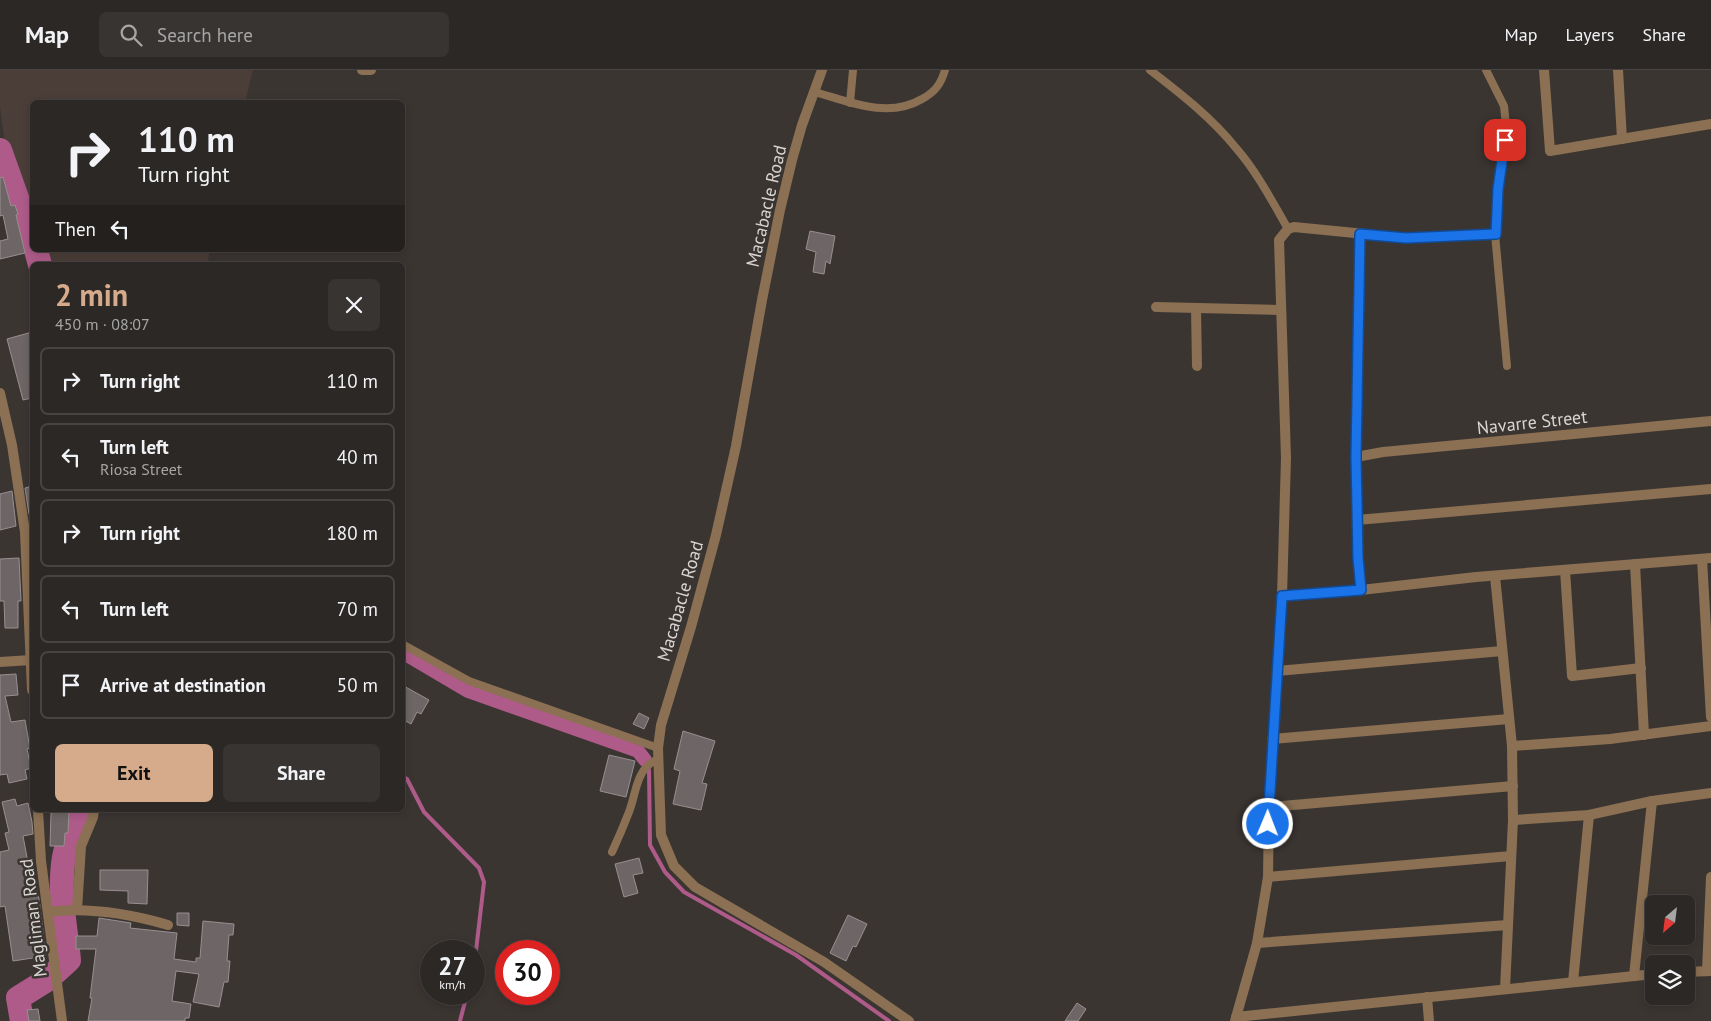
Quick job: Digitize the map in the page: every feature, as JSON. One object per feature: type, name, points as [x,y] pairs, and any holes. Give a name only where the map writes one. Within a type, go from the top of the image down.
[{"type":"street","points":[[362,70],[371,70]]},
{"type":"street","name":"Macabacle Road","points":[[822,70],[792,160],[780,210],[736,446],[720,517],[691,627],[661,725],[658,762],[662,836],[674,866],[684,878],[824,962],[909,1021]]},
{"type":"street","points":[[1544,70],[1550,151],[1711,124]]},
{"type":"street","points":[[1618,70],[1622,139]]},
{"type":"street","points":[[1496,234],[1406,238],[1294,227],[1288,229],[1279,240],[1286,458],[1282,596],[1268,807],[1268,877],[1258,943],[1235,1019],[1645,975]]},
{"type":"street","points":[[1360,234],[1356,457],[1358,558],[1361,590]]},
{"type":"street","points":[[1156,307],[1281,310]]},
{"type":"street","points":[[1196,308],[1198,366]]},
{"type":"street","points":[[0,393],[12,445],[25,532],[30,639]]},
{"type":"street","name":"Navarre Street","points":[[1356,457],[1383,452],[1711,421]]},
{"type":"street","points":[[1357,520],[1711,489]]},
{"type":"street","points":[[1282,596],[1707,558],[1711,717]]},
{"type":"street","points":[[1635,564],[1644,735]]},
{"type":"street","points":[[1565,570],[1572,676],[1641,668]]},
{"type":"street","points":[[1495,576],[1512,746],[1512,856],[1505,989]]},
{"type":"street","points":[[1277,671],[1502,651]]},
{"type":"street","points":[[0,662],[30,660]]},
{"type":"street","points":[[1272,739],[1509,719]]},
{"type":"street","points":[[1512,746],[1610,739],[1711,726]]},
{"type":"street","points":[[1268,807],[1512,786]]},
{"type":"street","points":[[1513,820],[1589,814],[1652,801],[1711,793]]},
{"type":"street","points":[[1634,976],[1652,801]]},
{"type":"street","name":"Magliman Road","points":[[38,812],[41,861],[62,1021]]},
{"type":"street","points":[[69,910],[80,846],[94,812]]},
{"type":"street","points":[[1573,982],[1589,814]]},
{"type":"street","points":[[1268,877],[1512,856]]},
{"type":"street","points":[[1695,972],[1709,971],[1711,878]]},
{"type":"street","points":[[48,912],[69,910],[129,915],[168,925]]},
{"type":"street","points":[[1258,943],[1508,925]]},
{"type":"street","points":[[1427,998],[1429,1021]]},
{"type":"lane","points":[[850,103],[853,70]]},
{"type":"lane","points":[[815,92],[850,103],[888,110],[911,106],[934,92],[943,78],[945,70]]},
{"type":"lane","points":[[1150,70],[1210,120],[1236,147],[1257,176],[1288,229]]},
{"type":"lane","points":[[1486,70],[1504,106],[1506,126],[1498,189],[1496,234],[1507,366]]},
{"type":"lane","points":[[405,646],[469,682],[658,748]]},
{"type":"lane","points":[[612,852],[630,810],[638,779],[648,764],[654,761],[658,762]]},
{"type":"shaded area","points":[[0,70],[253,70],[246,100],[30,100],[30,220],[6,151],[0,107]]},
{"type":"shaded area","points":[[42,252],[210,252],[208,262],[45,262]]},
{"type":"building","points":[[3,177],[11,206],[15,205],[18,214],[16,215],[25,253],[0,259],[0,241],[8,239],[3,215],[0,216],[0,178]]},
{"type":"building","points":[[810,231],[835,236],[830,264],[826,261],[824,274],[813,272],[816,252],[806,249]]},
{"type":"building","points":[[30,333],[30,398],[23,400],[7,339]]},
{"type":"building","points":[[30,487],[30,514],[29,514],[25,488]]},
{"type":"building","points":[[12,491],[16,526],[0,530],[0,494]]},
{"type":"building","points":[[19,558],[21,601],[18,601],[18,628],[5,628],[4,601],[0,601],[0,559]]},
{"type":"building","points":[[16,674],[18,695],[5,696],[11,722],[25,720],[30,748],[27,749],[30,768],[25,770],[27,779],[9,783],[7,774],[0,775],[0,675]]},
{"type":"building","points":[[405,687],[429,700],[421,714],[417,712],[411,724],[405,721]]},
{"type":"building","points":[[639,713],[649,718],[644,729],[633,724]]},
{"type":"building","points":[[683,731],[715,741],[702,783],[707,784],[701,810],[673,804],[680,771],[674,769]]},
{"type":"building","points":[[609,755],[635,761],[626,797],[600,791]]},
{"type":"building","points":[[15,799],[17,806],[28,803],[32,822],[33,834],[23,836],[32,884],[35,884],[39,899],[46,956],[13,961],[5,906],[0,907],[0,852],[9,850],[5,833],[9,832],[2,802]]},
{"type":"building","points":[[69,812],[68,833],[65,833],[64,846],[50,846],[51,813]]},
{"type":"building","points":[[639,858],[643,873],[633,875],[638,893],[624,897],[615,864]]},
{"type":"building","points":[[100,870],[148,870],[147,904],[128,903],[128,891],[100,890]]},
{"type":"building","points":[[177,913],[189,913],[189,926],[177,925]]},
{"type":"building","points":[[848,915],[867,924],[856,947],[853,946],[846,961],[830,953]]},
{"type":"building","points":[[99,918],[131,923],[130,928],[177,933],[174,959],[196,962],[196,958],[200,958],[203,921],[234,924],[233,935],[229,935],[227,961],[230,961],[228,982],[224,982],[219,1007],[193,1002],[199,974],[176,971],[172,1001],[191,1004],[189,1018],[185,1018],[185,1021],[88,1021],[96,949],[76,949],[76,936],[97,936]]},
{"type":"building","points":[[1077,1003],[1086,1009],[1078,1021],[1065,1021]]},
{"type":"building","points":[[38,1009],[40,1021],[29,1021],[27,1010]]},
{"type":"waterway","points":[[0,150],[30,234]]},
{"type":"waterway","points":[[37,252],[39,262]]},
{"type":"waterway","points":[[405,654],[468,691],[638,751],[645,760]]},
{"type":"waterway","points":[[425,665],[468,691]]},
{"type":"waterway","points":[[645,760],[649,770],[650,845],[665,872],[684,892],[796,955],[889,1021]]},
{"type":"waterway","points":[[405,778],[424,812],[479,868],[484,882],[477,940]]},
{"type":"waterway","points":[[22,1021],[18,998],[47,980],[69,960],[62,900],[62,876],[68,843],[81,812]]},
{"type":"waterway","points":[[460,1021],[464,1005]]},
{"type":"route","points":[[1268,824],[1282,596],[1361,590],[1358,558],[1356,457],[1360,234],[1406,238],[1496,234],[1498,189],[1505,140]]}]
